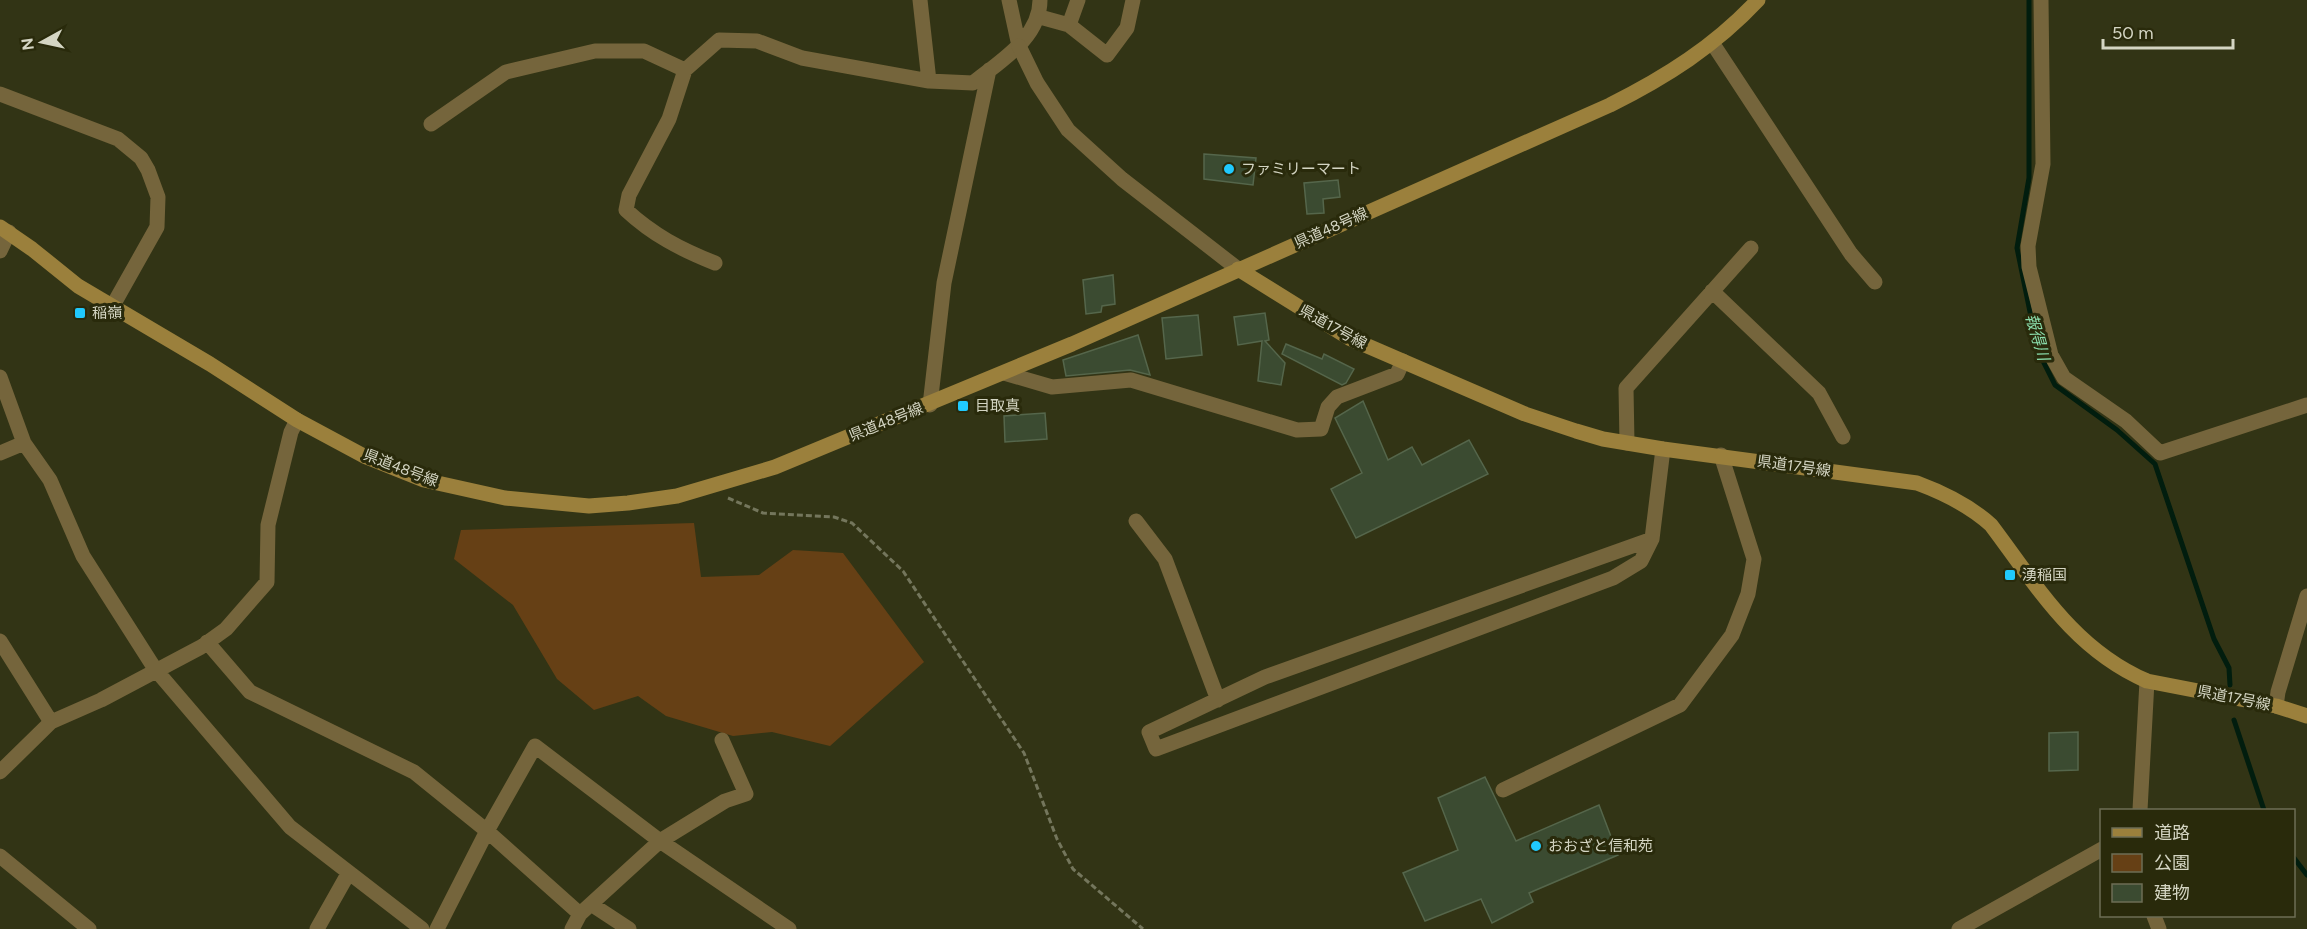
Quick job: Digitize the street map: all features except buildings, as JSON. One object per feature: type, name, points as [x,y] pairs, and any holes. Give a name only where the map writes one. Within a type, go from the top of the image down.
[{"type":"main road","name":"県道48号線","points":[[5,229],[78,286],[112,307],[297,420],[394,469],[444,485],[505,498],[589,506],[648,500],[708,488],[776,467],[930,405],[1610,105],[1659,80],[1713,44],[1758,0]]},
{"type":"main road","name":"県道17号線","points":[[1238,269],[1349,338],[1525,414],[1585,434],[1664,449],[1917,483],[1958,501],[1991,525],[2063,620],[2094,651],[2128,672],[2147,681],[2276,706],[2307,716]]},
{"type":"street","points":[[920,0],[929,81]]},
{"type":"street","points":[[1009,0],[1019,46],[1037,83],[1068,130],[1122,179],[1238,269]]},
{"type":"street","points":[[715,263],[673,246],[647,230],[626,210],[629,195],[669,119],[685,70],[719,40],[757,41],[802,58],[929,81],[974,83],[1019,46],[1040,17],[1040,0]]},
{"type":"street","points":[[1069,26],[1078,0]]},
{"type":"street","points":[[1040,17],[1069,26],[1107,55],[1127,28],[1133,0]]},
{"type":"street","points":[[2041,0],[2043,164],[2028,246],[2030,267],[2050,355],[2064,378],[2126,420],[2160,453],[2307,405]]},
{"type":"street","points":[[1713,44],[1851,254],[1875,282]]},
{"type":"street","points":[[431,124],[506,72],[595,51],[644,51],[685,70]]},
{"type":"street","points":[[930,405],[944,283],[989,70]]},
{"type":"street","points":[[0,94],[118,139],[141,158],[148,170],[158,197],[156,227],[112,307]]},
{"type":"street","points":[[0,251],[5,229]]},
{"type":"street","points":[[1627,443],[1626,388],[1751,248]]},
{"type":"street","points":[[1712,291],[1819,393],[1843,437]]},
{"type":"street","points":[[1004,373],[1052,387],[1131,380],[1297,430],[1310,431],[1322,429],[1328,407],[1337,398],[1397,374],[1403,361]]},
{"type":"street","points":[[0,377],[24,442],[50,480],[83,556],[155,669],[290,827],[422,929]]},
{"type":"street","points":[[0,772],[51,722],[101,700],[207,642],[226,629],[267,582],[267,525],[291,432],[297,420]]},
{"type":"street","points":[[1,456],[24,442]]},
{"type":"street","points":[[1652,539],[1265,677],[1149,732],[1156,748],[1600,585],[1641,561],[1652,539],[1664,449]]},
{"type":"street","points":[[1503,790],[1680,705],[1732,635],[1748,594],[1754,559],[1721,455]]},
{"type":"street","points":[[1136,521],[1166,560],[1218,699]]},
{"type":"street","points":[[2276,706],[2278,692],[2307,597]]},
{"type":"street","points":[[0,641],[51,722]]},
{"type":"street","points":[[207,642],[250,692],[414,772],[585,909],[629,929]]},
{"type":"street","points":[[2140,809],[2147,681]]},
{"type":"street","points":[[572,929],[585,909],[660,841],[725,801],[746,794],[722,740]]},
{"type":"street","points":[[437,929],[487,831],[535,746],[660,841],[789,929]]},
{"type":"street","points":[[1959,929],[2100,850]]},
{"type":"street","points":[[0,856],[89,929]]},
{"type":"street","points":[[316,929],[348,873]]},
{"type":"path","points":[[708,488],[763,513],[834,517],[852,524],[903,571],[1024,753],[1057,839],[1073,869],[1143,929]]},
{"type":"green space","points":[[694,523],[701,577],[759,575],[793,550],[843,553],[924,662],[830,746],[772,732],[733,736],[666,716],[638,696],[594,710],[557,679],[513,605],[454,559],[461,530]]},
{"type":"waterway","name":"報得川","points":[[2029,0],[2029,178],[2017,248],[2038,351],[2055,385],[2117,430],[2155,464],[2214,639],[2229,668],[2230,685]]},
{"type":"waterway","name":"報得川","points":[[2234,720],[2264,809]]},
{"type":"waterway","name":"報得川","points":[[2295,859],[2307,875]]},
{"type":"place","name":"ファミリーマート","points":[[1229,169]]},
{"type":"place","name":"稲嶺","points":[[80,313]]},
{"type":"place","name":"目取真","points":[[963,406]]},
{"type":"place","name":"湧稲国","points":[[2010,575]]},
{"type":"place","name":"おおざと信和苑","points":[[1536,846]]}]
